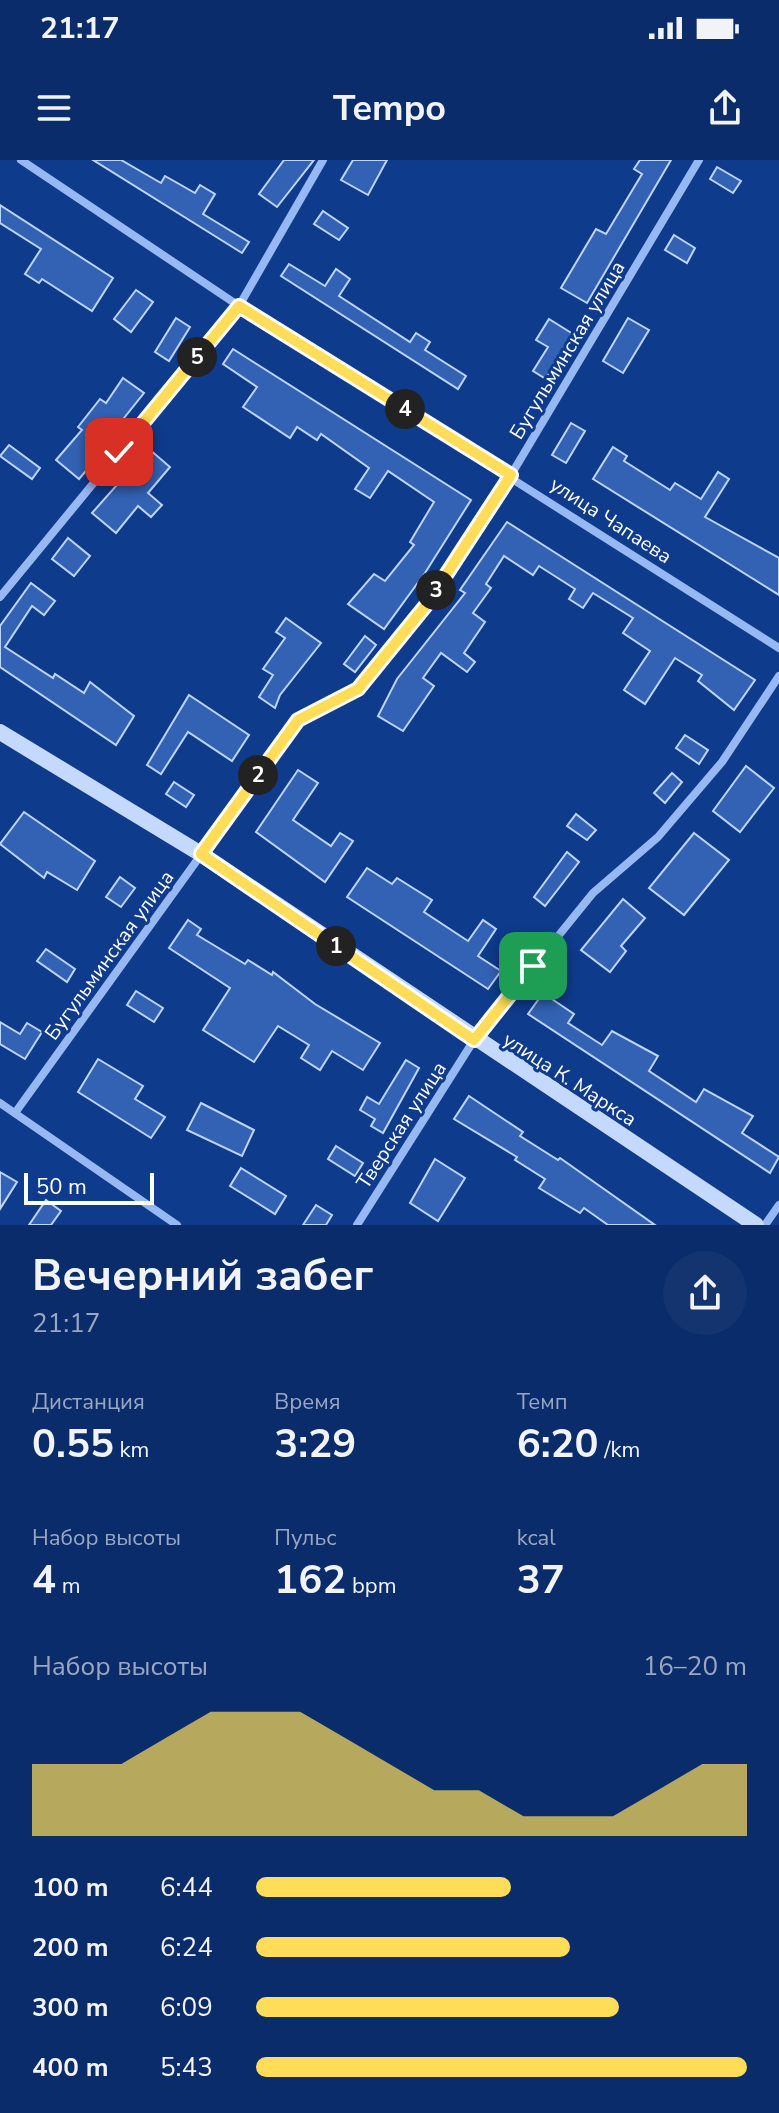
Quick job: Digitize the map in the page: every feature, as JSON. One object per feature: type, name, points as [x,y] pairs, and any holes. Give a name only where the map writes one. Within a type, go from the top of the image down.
[{"type":"main road","name":"улица К. Маркса","points":[[0,732],[201,854],[474,1040],[756,1225]]},
{"type":"street","name":"улица Чапаева","points":[[21,160],[239,306],[511,475],[779,648]]},
{"type":"street","points":[[0,597],[239,306],[323,160]]},
{"type":"street","name":"Бугульминская улица","points":[[15,1113],[298,720],[358,689],[427,604],[511,475],[699,160]]},
{"type":"street","name":"Тверская улица","points":[[357,1225],[474,1040],[593,893],[658,837],[722,762],[779,676]]},
{"type":"street","points":[[0,1103],[177,1225]]},
{"type":"street","points":[[765,1225],[779,1205]]},
{"type":"building","points":[[93,160],[121,160],[161,183],[165,176],[195,193],[200,185],[215,194],[203,214],[249,242],[242,253]]},
{"type":"building","points":[[284,160],[314,160],[277,207],[259,194]]},
{"type":"building","points":[[353,160],[387,160],[368,195],[341,180]]},
{"type":"building","points":[[640,160],[671,160],[587,303],[561,288],[596,229],[606,234],[642,174],[634,169]]},
{"type":"building","points":[[717,167],[741,181],[733,193],[710,179]]},
{"type":"building","points":[[0,205],[113,278],[92,311],[42,279],[39,283],[25,274],[41,249],[0,223]]},
{"type":"building","points":[[323,211],[348,228],[339,240],[314,224]]},
{"type":"building","points":[[674,235],[695,248],[687,263],[665,250]]},
{"type":"building","points":[[289,264],[325,286],[336,269],[350,279],[339,296],[410,342],[416,333],[430,342],[425,350],[466,376],[458,389],[281,276]]},
{"type":"building","points":[[136,290],[153,302],[131,332],[114,319]]},
{"type":"building","points":[[176,318],[190,327],[169,361],[155,352]]},
{"type":"building","points":[[628,318],[649,330],[623,373],[603,361]]},
{"type":"building","points":[[549,319],[573,334],[546,379],[533,371],[548,347],[536,340]]},
{"type":"building","points":[[233,349],[471,500],[425,573],[384,629],[348,604],[374,574],[385,581],[414,545],[410,542],[434,502],[388,471],[370,498],[355,489],[369,468],[321,434],[317,440],[297,427],[290,438],[243,407],[257,387],[223,364]]},
{"type":"building","points":[[123,378],[144,393],[88,463],[91,465],[79,479],[56,460],[82,430],[78,427],[100,399],[106,403]]},
{"type":"building","points":[[571,423],[585,431],[566,463],[552,455]]},
{"type":"building","points":[[9,445],[40,468],[32,479],[0,456]]},
{"type":"building","points":[[613,447],[627,456],[624,461],[670,490],[675,483],[701,499],[718,472],[729,479],[705,517],[779,558],[779,595],[593,479]]},
{"type":"building","points":[[149,449],[170,467],[148,493],[162,505],[151,517],[138,506],[116,533],[92,513]]},
{"type":"building","points":[[507,522],[755,680],[734,710],[698,681],[702,675],[675,658],[645,704],[624,690],[650,651],[623,633],[633,618],[593,593],[583,608],[569,599],[575,589],[539,566],[533,575],[504,556],[486,584],[491,588],[473,613],[485,622],[464,653],[475,662],[467,672],[441,653],[423,678],[434,686],[403,731],[378,716],[397,679],[465,593],[460,590]]},
{"type":"building","points":[[68,538],[90,556],[74,576],[52,559]]},
{"type":"building","points":[[31,583],[55,601],[44,615],[32,606],[5,647],[53,678],[55,674],[84,693],[90,682],[134,716],[116,745],[0,667],[0,626]]},
{"type":"building","points":[[286,618],[321,643],[280,695],[275,708],[259,697],[273,675],[263,669],[285,638],[276,632]]},
{"type":"building","points":[[365,636],[376,645],[355,672],[344,664]]},
{"type":"building","points":[[189,695],[249,735],[232,761],[188,732],[161,774],[147,765]]},
{"type":"building","points":[[685,735],[708,750],[699,764],[676,748]]},
{"type":"building","points":[[746,766],[774,788],[740,832],[713,811]]},
{"type":"building","points":[[298,770],[318,783],[293,820],[331,846],[340,833],[353,841],[325,882],[256,832]]},
{"type":"building","points":[[672,773],[682,782],[665,803],[654,793]]},
{"type":"building","points":[[174,782],[194,795],[186,807],[166,794]]},
{"type":"building","points":[[24,812],[95,861],[77,890],[47,872],[44,878],[0,844]]},
{"type":"building","points":[[576,814],[596,830],[587,840],[567,826]]},
{"type":"building","points":[[694,833],[729,860],[684,915],[649,888]]},
{"type":"building","points":[[567,852],[579,862],[545,906],[534,897]]},
{"type":"building","points":[[367,868],[392,884],[397,878],[432,900],[424,912],[468,941],[483,920],[496,929],[478,956],[501,971],[488,989],[347,897]]},
{"type":"building","points":[[120,877],[135,888],[121,907],[106,897]]},
{"type":"building","points":[[623,899],[645,918],[621,946],[626,951],[610,972],[581,950]]},
{"type":"building","points":[[188,920],[201,929],[197,935],[245,964],[248,960],[272,975],[273,972],[315,1004],[380,1043],[363,1070],[332,1051],[320,1070],[301,1058],[309,1045],[278,1026],[254,1062],[203,1030],[230,988],[169,948]]},
{"type":"building","points":[[46,949],[75,969],[67,982],[37,961]]},
{"type":"building","points":[[136,991],[163,1008],[154,1022],[127,1005]]},
{"type":"building","points":[[543,993],[574,1014],[568,1023],[602,1045],[612,1031],[658,1056],[649,1071],[696,1102],[704,1089],[753,1116],[742,1133],[779,1157],[770,1173],[528,1014]]},
{"type":"building","points":[[0,1022],[20,1034],[27,1023],[42,1032],[25,1059],[0,1044]]},
{"type":"building","points":[[98,1059],[143,1086],[135,1099],[165,1117],[151,1138],[78,1092]]},
{"type":"building","points":[[406,1060],[419,1068],[383,1133],[371,1126],[375,1119],[360,1110],[367,1097],[379,1104]]},
{"type":"building","points":[[469,1096],[523,1132],[520,1136],[558,1160],[560,1158],[655,1225],[608,1225],[584,1208],[580,1213],[539,1188],[545,1179],[515,1160],[517,1157],[454,1119]]},
{"type":"building","points":[[201,1103],[254,1130],[242,1156],[187,1130]]},
{"type":"building","points":[[336,1146],[363,1163],[355,1176],[328,1159]]},
{"type":"building","points":[[435,1159],[465,1178],[438,1221],[410,1203]]},
{"type":"building","points":[[241,1168],[286,1196],[275,1214],[230,1186]]},
{"type":"building","points":[[0,1172],[17,1182],[0,1209]]},
{"type":"building","points":[[46,1200],[61,1211],[51,1225],[29,1225]]},
{"type":"building","points":[[316,1205],[332,1215],[326,1225],[303,1225]]},
{"type":"route","points":[[119,452],[239,306],[511,475],[427,604],[358,689],[298,720],[201,854],[474,1040],[533,966]]}]
